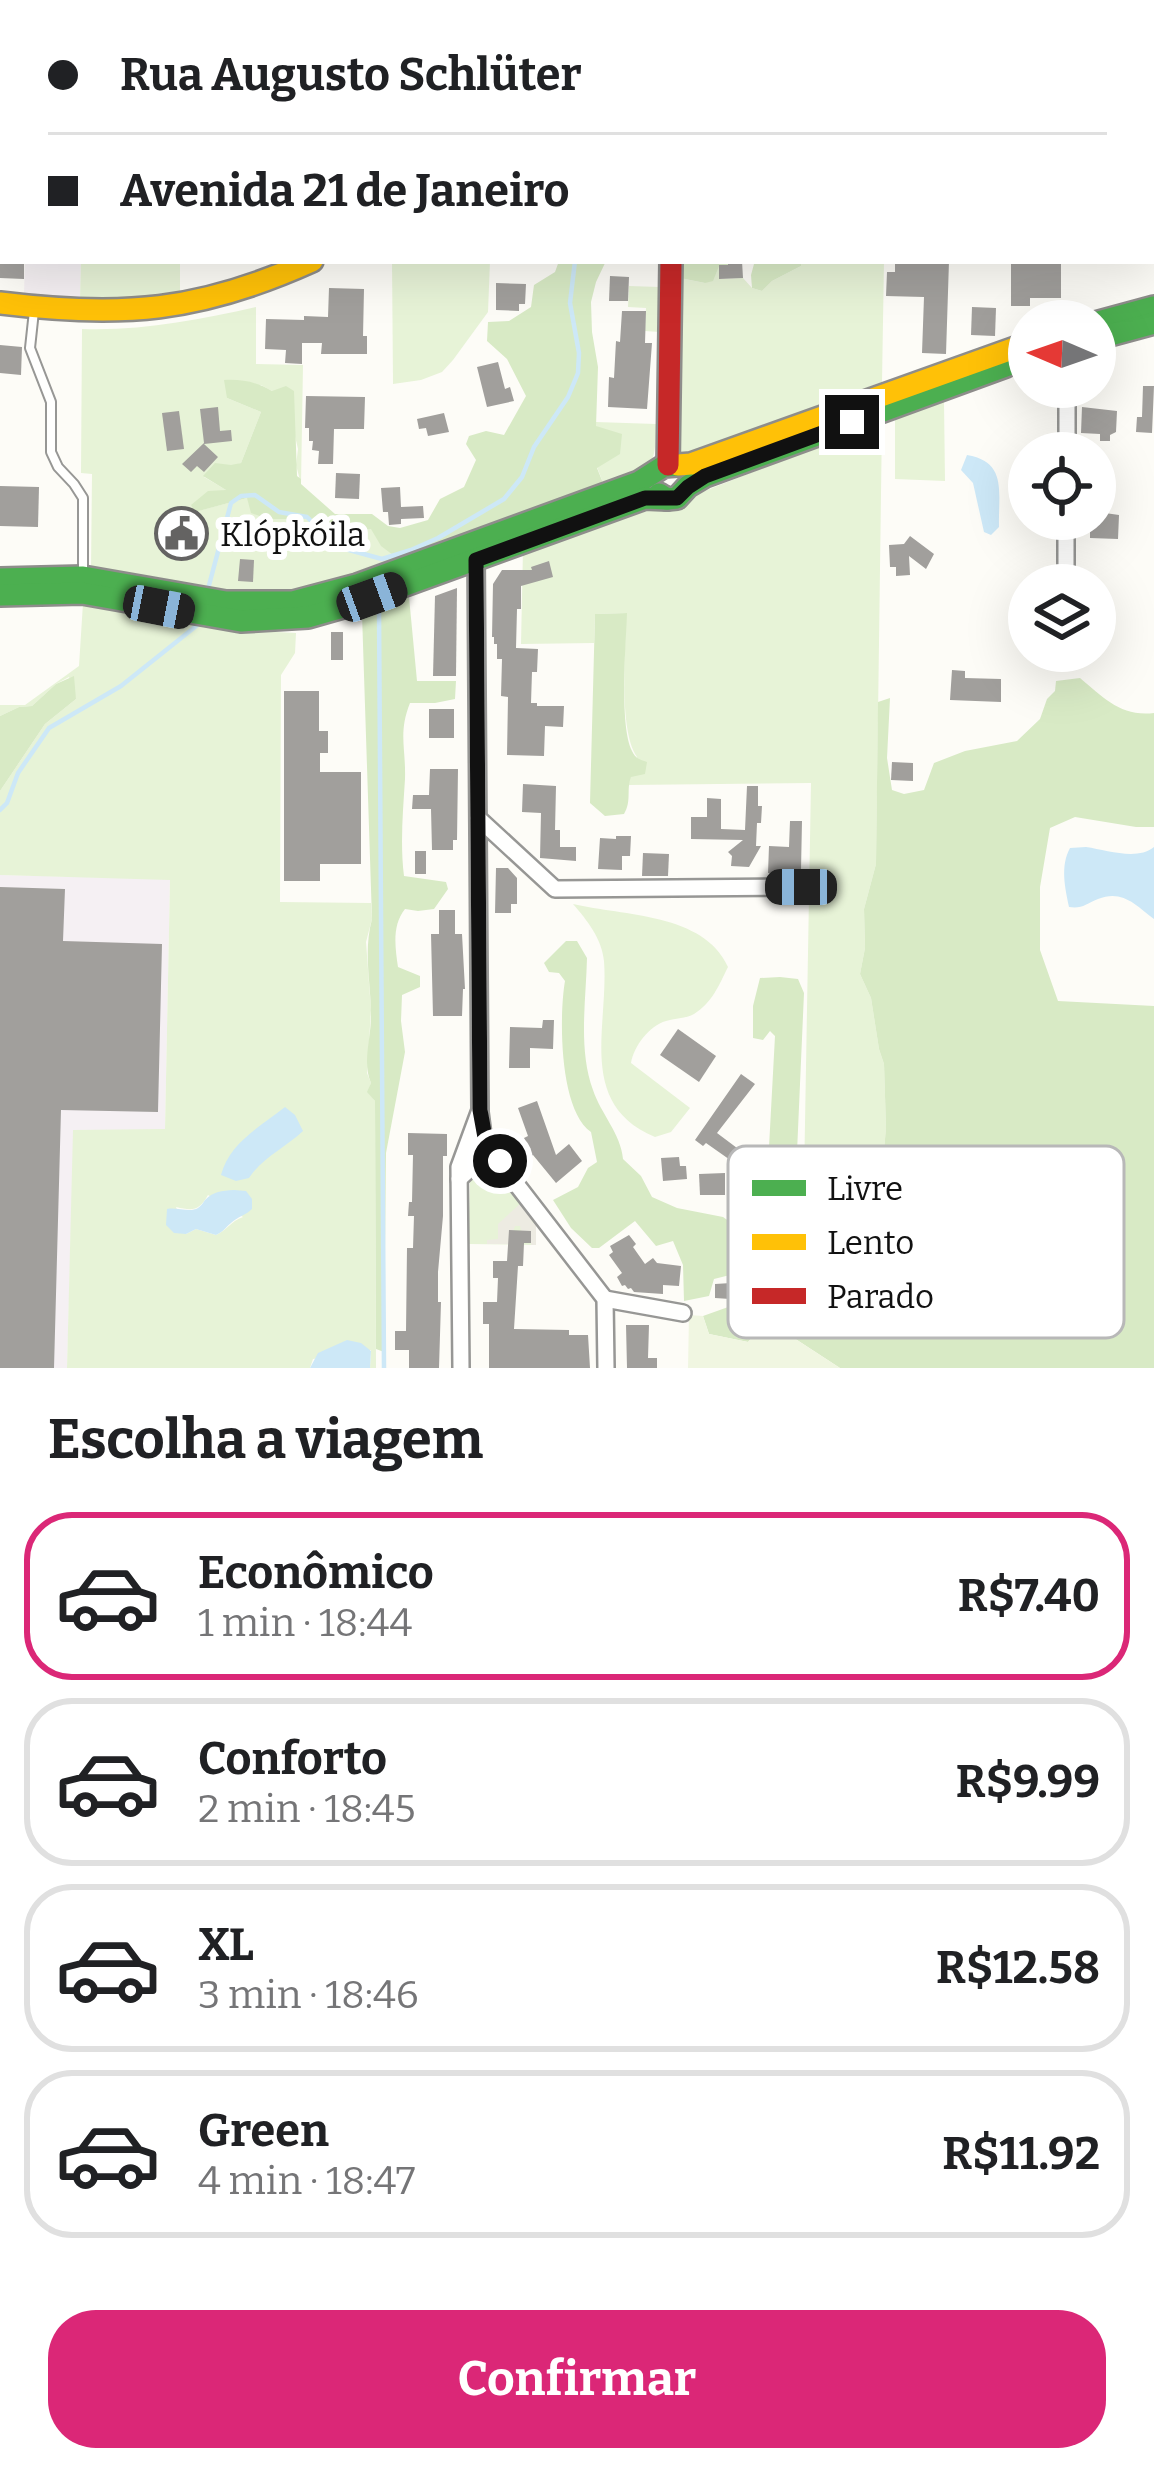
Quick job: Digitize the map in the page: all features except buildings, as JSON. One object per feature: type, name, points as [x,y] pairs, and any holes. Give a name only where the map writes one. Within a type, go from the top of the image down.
[{"type":"main road","points":[[0,303],[106,313],[158,310],[253,288],[305,264]]},
{"type":"main road","points":[[667,499],[655,488],[667,468],[671,264]]},
{"type":"main road","points":[[1116,318],[1154,308]]},
{"type":"main road","points":[[1116,333],[1154,323]]},
{"type":"main road","points":[[0,579],[82,585],[208,607],[350,605],[667,468],[691,464],[1008,351]]},
{"type":"main road","points":[[476,551],[645,498],[677,498],[705,476],[1008,366]]},
{"type":"main road","points":[[667,468],[688,476],[688,487]]},
{"type":"main road","points":[[0,595],[82,585]]},
{"type":"street","points":[[476,551],[480,1110],[486,1143],[605,1299],[606,1368]]},
{"type":"street","points":[[478,818],[554,889],[801,887]]},
{"type":"street","points":[[460,1368],[459,1179],[464,1149],[480,1110]]},
{"type":"street","points":[[459,1179],[472,1167],[500,1161]]},
{"type":"street","points":[[605,1299],[683,1313]]},
{"type":"lane","points":[[34,308],[30,348],[52,402],[51,452],[83,498],[82,585]]},
{"type":"shaded area","points":[[25,264],[81,264],[80,299],[24,293]]},
{"type":"shaded area","points":[[0,875],[170,879],[165,1130],[74,1130],[67,1368],[0,1368]]},
{"type":"shaded area","points":[[522,1202],[536,1222],[536,1245],[531,1245],[531,1231],[521,1231],[520,1226],[515,1226],[509,1244],[487,1244],[487,1240],[498,1239],[498,1224]]},
{"type":"green space","points":[[81,264],[180,264],[180,291],[80,299]]},
{"type":"green space","points":[[392,264],[490,264],[488,312],[453,360],[442,372],[393,384]]},
{"type":"green space","points":[[558,264],[605,264],[591,302],[598,367],[596,426],[622,434],[620,454],[597,468],[605,488],[401,561],[381,546],[371,529],[346,531],[305,519],[268,519],[251,513],[247,498],[195,512],[191,505],[208,491],[226,490],[203,476],[215,463],[241,463],[261,412],[227,398],[224,380],[237,380],[272,391],[286,386],[294,391],[297,476],[335,514],[372,514],[400,528],[428,520],[440,499],[464,487],[476,460],[466,444],[469,436],[486,431],[504,435],[526,396],[507,359],[487,341],[488,322],[509,321],[531,307],[534,285],[555,272]]},
{"type":"green space","points":[[680,264],[728,264],[719,266],[713,281],[680,278]]},
{"type":"green space","points":[[754,264],[801,264],[762,291],[752,288]]},
{"type":"green space","points":[[884,264],[882,382],[679,456],[680,278],[705,283],[719,265],[720,279],[743,278],[762,291],[801,266]]},
{"type":"green space","points":[[629,286],[660,287],[659,332],[645,331],[646,308],[628,307]]},
{"type":"green space","points":[[256,307],[256,364],[303,365],[301,484],[295,424],[272,391],[261,385],[227,398],[261,412],[241,463],[204,477],[228,491],[194,512],[247,498],[268,519],[305,519],[330,528],[335,514],[372,514],[376,537],[401,561],[303,591],[243,594],[91,570],[92,474],[81,473],[82,329],[148,326]]},
{"type":"green space","points":[[944,402],[945,481],[895,479],[895,419]]},
{"type":"green space","points":[[882,421],[876,864],[864,909],[860,974],[871,998],[884,1064],[884,1146],[805,1146],[811,783],[628,785],[637,757],[625,709],[626,613],[595,614],[594,643],[521,644],[523,549],[682,500]]},
{"type":"green space","points":[[596,422],[656,424],[654,453],[647,468],[605,488],[597,467]]},
{"type":"green space","points":[[409,597],[417,681],[456,681],[455,699],[410,703],[404,723],[404,876],[446,882],[448,889],[434,909],[405,909],[396,929],[398,967],[420,976],[420,987],[402,995],[405,1052],[386,1153],[384,1352],[376,1349],[375,1101],[367,1092],[371,1083],[367,1059],[372,919],[362,614]]},
{"type":"green space","points":[[83,603],[222,629],[296,633],[295,653],[281,675],[280,902],[371,903],[366,942],[371,1010],[367,1073],[368,1092],[375,1101],[376,1368],[370,1368],[371,1350],[313,1359],[310,1368],[67,1368],[73,1130],[165,1129],[170,880],[0,875],[0,791],[45,724],[76,699],[69,677],[32,706],[0,716],[0,705],[25,705],[79,666]],"holes":[[[208,1195],[243,1217],[216,1235],[196,1229],[186,1234],[176,1207],[195,1208]]]},
{"type":"green space","points":[[627,613],[628,739],[636,757],[647,762],[645,774],[631,777],[624,814],[605,816],[590,803],[595,614]]},
{"type":"green space","points":[[74,676],[76,699],[45,724],[0,791],[0,716],[32,706],[56,684]]},
{"type":"green space","points":[[1080,678],[1122,709],[1154,713],[1154,827],[1075,817],[1050,828],[1040,887],[1040,950],[1058,1001],[1154,1006],[1154,1368],[840,1368],[794,1338],[1124,1338],[1124,1146],[884,1146],[884,1064],[871,998],[860,974],[864,909],[876,864],[878,702],[890,698],[887,758],[892,790],[904,794],[924,790],[934,763],[965,751],[1017,741],[1040,719],[1056,681]]},
{"type":"green space","points":[[573,904],[682,926],[717,949],[728,967],[706,1005],[691,1016],[654,1027],[633,1057],[631,1063],[690,1108],[671,1132],[655,1137],[630,1123],[614,1105],[602,1061],[603,953]]},
{"type":"green space","points":[[566,941],[577,941],[587,958],[588,1074],[623,1159],[641,1176],[652,1197],[677,1208],[728,1221],[728,1276],[714,1279],[709,1296],[684,1301],[683,1265],[673,1241],[656,1246],[635,1221],[599,1248],[592,1248],[571,1228],[553,1200],[578,1187],[597,1162],[591,1132],[580,1121],[567,1084],[562,1038],[565,981],[544,963]]},
{"type":"green space","points":[[760,978],[798,979],[804,993],[797,1146],[769,1146],[775,1036],[770,1031],[763,1040],[753,1038],[753,1006]]},
{"type":"green space","points":[[482,1172],[500,1174],[536,1222],[536,1245],[468,1244],[470,1181]]},
{"type":"green space","points":[[728,1307],[728,1338],[709,1334],[703,1316]]},
{"type":"green space","points":[[689,1315],[703,1316],[709,1334],[748,1342],[752,1338],[794,1338],[840,1368],[688,1368]]},
{"type":"water","points":[[967,455],[989,464],[998,481],[999,527],[991,535],[984,532],[973,483],[961,470]]},
{"type":"water","points":[[1154,847],[1154,919],[1114,896],[1069,907],[1065,862],[1070,848],[1131,854]]},
{"type":"water","points":[[285,1107],[303,1131],[249,1178],[236,1181],[221,1175],[238,1144]]},
{"type":"water","points":[[246,1191],[252,1209],[218,1234],[196,1229],[174,1233],[166,1225],[167,1209],[195,1209],[215,1193]]},
{"type":"water","points":[[347,1340],[371,1351],[370,1368],[310,1368],[318,1353]]},
{"type":"waterway","points":[[208,589],[231,503],[241,496],[255,495],[279,512],[307,517],[338,547],[382,559],[438,538],[504,499],[522,477],[534,447],[568,397],[578,373],[570,303],[575,264]]},
{"type":"waterway","points":[[379,608],[384,1368]]},
{"type":"waterway","points":[[0,810],[49,728],[121,686],[200,623]]},
{"type":"traffic: fast","points":[[1116,317],[1154,307]]},
{"type":"traffic: fast","points":[[1116,333],[1154,323]]},
{"type":"traffic: fast","points":[[659,494],[677,498],[705,476],[1006,366]]},
{"type":"traffic: fast","points":[[0,579],[83,577],[226,602],[293,602],[357,585],[639,482],[664,466],[678,465]]},
{"type":"traffic: fast","points":[[0,595],[82,593],[241,621],[308,617],[645,498],[667,499]]},
{"type":"traffic: slow","points":[[0,303],[84,310],[159,307],[233,291],[305,264]]},
{"type":"traffic: slow","points":[[678,465],[1008,351]]},
{"type":"traffic: jam","points":[[668,465],[671,264]]},
{"type":"place","name":"Klópkóila","points":[[181,534]]},
{"type":"route","points":[[500,1161],[486,1143],[480,1110],[476,560],[645,498],[677,498],[705,476],[852,422]]}]
